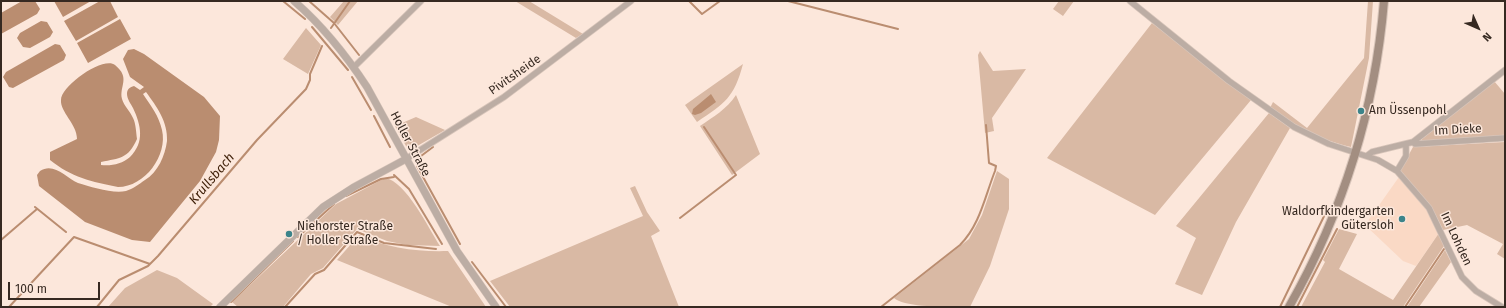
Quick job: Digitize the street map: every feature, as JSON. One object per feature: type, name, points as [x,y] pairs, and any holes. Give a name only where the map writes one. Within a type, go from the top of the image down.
[{"type":"main road","points":[[1289,307],[1317,253],[1340,200],[1357,152],[1370,100],[1379,50],[1384,1]]},
{"type":"street","name":"Holler Straße","points":[[294,1],[332,39],[354,67],[457,251],[496,307]]},
{"type":"street","points":[[354,67],[421,1]]},
{"type":"street","name":"Pivitsheide","points":[[406,159],[504,97],[631,1]]},
{"type":"street","points":[[1130,1],[1228,81],[1294,127],[1329,144],[1357,152]]},
{"type":"street","points":[[1368,155],[1372,152],[1406,145],[1413,142],[1505,70]]},
{"type":"street","name":"Im Dieke","points":[[1413,142],[1415,144],[1505,138]]},
{"type":"street","points":[[1397,171],[1406,156],[1406,145]]},
{"type":"street","name":"Im Lohden","points":[[1357,152],[1368,155],[1397,171],[1429,208],[1462,278],[1476,290],[1502,307]]},
{"type":"street","points":[[220,307],[323,207],[354,187],[406,159]]},
{"type":"shaded area","points":[[22,1],[35,1],[40,9],[37,14],[1,34],[1,13]]},
{"type":"shaded area","points":[[54,1],[91,1],[63,17]]},
{"type":"shaded area","points":[[100,1],[110,1],[118,17],[76,41],[64,21]]},
{"type":"shaded area","points":[[344,1],[358,1],[338,25],[330,17]]},
{"type":"shaded area","points":[[515,1],[529,1],[583,34],[576,38]]},
{"type":"shaded area","points":[[1059,1],[1074,1],[1063,16],[1053,9]]},
{"type":"shaded area","points":[[1368,1],[1373,1],[1369,58],[1351,147],[1308,132],[1270,108],[1273,102],[1307,128],[1364,58]]},
{"type":"shaded area","points":[[120,19],[131,39],[88,63],[77,43]]},
{"type":"shaded area","points":[[41,21],[47,22],[53,32],[50,37],[30,48],[23,47],[17,38],[20,33]]},
{"type":"shaded area","points":[[1152,23],[1251,100],[1155,215],[1047,158]]},
{"type":"shaded area","points":[[306,28],[321,45],[308,74],[283,59]]},
{"type":"shaded area","points":[[55,44],[60,45],[66,55],[64,60],[13,88],[9,87],[3,77],[6,72]]},
{"type":"shaded area","points":[[134,49],[144,54],[204,97],[220,116],[219,140],[216,152],[200,181],[150,242],[132,240],[85,222],[39,186],[37,175],[40,171],[50,168],[78,183],[102,190],[121,192],[136,186],[154,173],[165,152],[167,134],[161,115],[146,92],[143,94],[159,120],[163,140],[158,159],[145,176],[137,182],[128,186],[118,187],[99,183],[74,175],[50,160],[50,152],[77,139],[74,128],[61,105],[63,94],[75,80],[93,68],[109,63],[115,65],[122,74],[122,99],[134,120],[137,139],[134,146],[127,154],[101,162],[101,165],[113,165],[120,163],[130,157],[135,151],[140,139],[140,127],[136,114],[127,96],[127,92],[129,88],[133,86],[140,90],[144,87],[130,77],[123,59],[128,50]]},
{"type":"shaded area","points":[[980,51],[993,71],[1026,69],[992,118],[994,131],[985,133],[978,55]]},
{"type":"shaded area","points":[[743,64],[736,85],[727,99],[715,110],[697,122],[685,105]]},
{"type":"shaded area","points":[[1494,81],[1505,94],[1505,136],[1422,141],[1422,139]]},
{"type":"shaded area","points":[[711,94],[716,102],[701,113],[695,115],[692,114],[693,109]]},
{"type":"shaded area","points":[[736,95],[760,154],[732,175],[700,126],[724,109]]},
{"type":"shaded area","points":[[1269,113],[1290,128],[1236,222],[1202,295],[1175,284],[1196,238],[1176,226]]},
{"type":"shaded area","points":[[416,117],[445,130],[412,149],[406,146],[395,126]]},
{"type":"shaded area","points":[[1505,142],[1505,259],[1497,254],[1503,244],[1467,225],[1443,230],[1431,206],[1400,171],[1413,147]]},
{"type":"shaded area","points":[[997,171],[1009,179],[1009,209],[990,266],[970,307],[941,307],[908,304],[894,298],[969,239],[982,215]]},
{"type":"shaded area","points":[[1399,177],[1427,210],[1439,233],[1416,266],[1403,261],[1365,225]]},
{"type":"shaded area","points":[[385,178],[393,181],[409,196],[440,246],[407,245],[387,241],[357,229],[323,268],[311,274],[283,307],[238,307],[232,302],[336,204]]},
{"type":"shaded area","points":[[635,186],[647,212],[660,231],[651,236],[679,307],[510,307],[490,281],[643,216],[630,188]]},
{"type":"shaded area","points":[[1339,229],[1357,234],[1339,269],[1393,300],[1439,233],[1444,246],[1403,307],[1301,307],[1325,262],[1323,260]]},
{"type":"shaded area","points":[[359,235],[380,243],[402,248],[425,251],[448,251],[486,307],[452,307],[337,260]]},
{"type":"shaded area","points":[[1445,250],[1451,262],[1419,307],[1407,307]]},
{"type":"shaded area","points":[[157,270],[177,278],[213,304],[210,307],[108,307],[125,288]]},
{"type":"waterway","points":[[283,1],[305,19]]},
{"type":"waterway","name":"Krullsbach","points":[[309,1],[334,23],[359,55]]},
{"type":"waterway","name":"Krullsbach","points":[[331,28],[350,1]]},
{"type":"waterway","points":[[689,1],[702,14],[720,1]]},
{"type":"waterway","points":[[788,1],[898,29]]},
{"type":"waterway","points":[[312,27],[348,70]]},
{"type":"waterway","name":"Krullsbach","points":[[97,307],[119,280],[148,266],[158,256],[257,140],[306,89],[310,80],[310,74],[322,46]]},
{"type":"waterway","points":[[352,77],[371,110]]},
{"type":"waterway","points":[[374,116],[390,147]]},
{"type":"waterway","points":[[881,307],[960,245],[972,229],[981,210],[996,166],[989,163],[986,125]]},
{"type":"waterway","points":[[680,218],[736,175],[704,127]]},
{"type":"waterway","points":[[433,147],[421,156],[417,166],[460,244]]},
{"type":"waterway","points":[[394,175],[409,189],[442,244]]},
{"type":"waterway","points":[[346,196],[381,179],[394,177]]},
{"type":"waterway","points":[[298,237],[334,204]]},
{"type":"waterway","points":[[35,207],[66,232]]},
{"type":"waterway","points":[[1280,307],[1328,208]]},
{"type":"waterway","points":[[1,240],[37,209]]},
{"type":"waterway","points":[[1297,307],[1337,229]]},
{"type":"waterway","points":[[285,307],[315,274],[324,270],[357,232],[384,243],[436,249]]},
{"type":"waterway","points":[[9,307],[74,237],[150,264]]},
{"type":"waterway","points":[[231,302],[293,241]]},
{"type":"waterway","points":[[1405,307],[1444,249]]},
{"type":"waterway","points":[[472,262],[506,307]]},
{"type":"place","name":"Am Üssenpohl","points":[[1361,111]]},
{"type":"place","name":"Waldorfkindergarten Gütersloh","points":[[1402,219]]},
{"type":"place","name":"Niehorster Straße / Holler Straße","points":[[289,234]]}]
